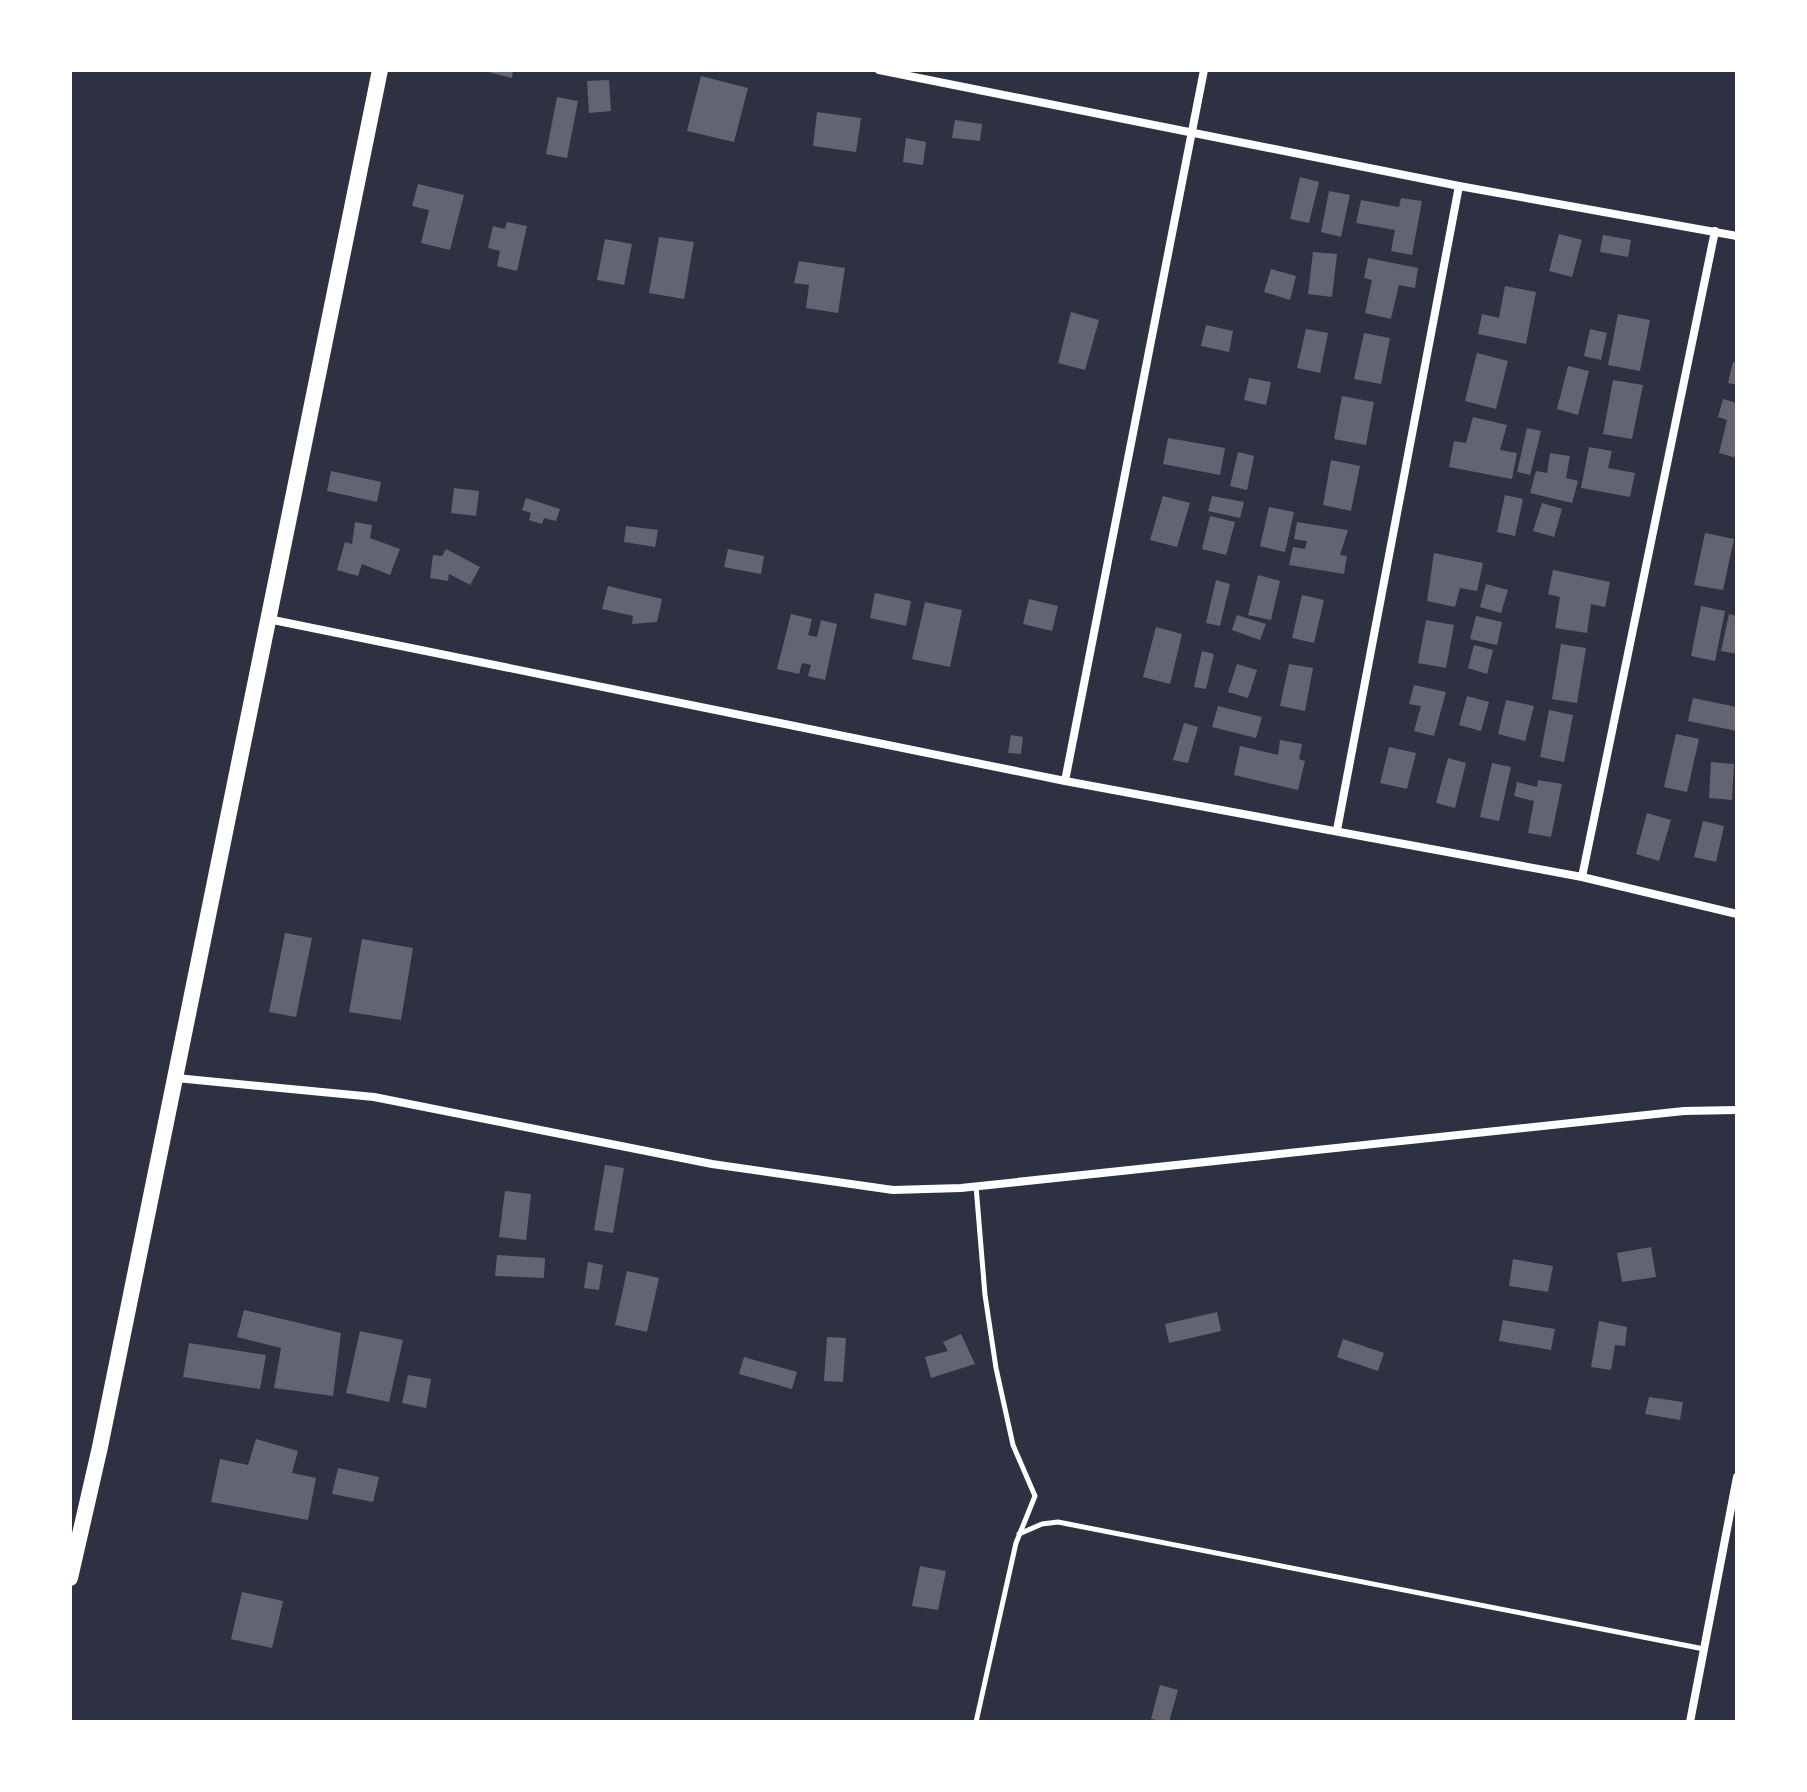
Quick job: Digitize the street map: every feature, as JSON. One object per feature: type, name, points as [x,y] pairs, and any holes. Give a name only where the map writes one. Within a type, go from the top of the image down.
[{"type":"highway","points":[[70,1578],[380,70]]},
{"type":"street","points":[[879,70],[1193,130],[1459,186],[1737,236]]},
{"type":"street","points":[[1065,781],[1204,70]]},
{"type":"street","points":[[1337,830],[1459,186]]},
{"type":"street","points":[[1582,877],[1715,231]]},
{"type":"street","points":[[268,618],[1065,781],[1582,877],[1737,914]]},
{"type":"street","points":[[175,1078],[374,1097],[712,1164],[893,1190],[976,1186],[1684,1111],[1737,1110]]},
{"type":"street","points":[[1690,1722],[1737,1477]]},
{"type":"lane","points":[[976,1186],[985,1295],[996,1368],[1013,1445],[1035,1490],[1033,1507],[1019,1534],[976,1722]]},
{"type":"lane","points":[[1019,1534],[1042,1524],[1058,1522],[1704,1649]]},
{"type":"building","points":[[480,70],[513,70],[512,78]]},
{"type":"building","points":[[701,76],[748,88],[734,142],[687,131]]},
{"type":"building","points":[[609,80],[611,111],[589,113],[587,81]]},
{"type":"building","points":[[557,97],[578,101],[567,158],[546,154]]},
{"type":"building","points":[[817,112],[861,118],[856,152],[813,146]]},
{"type":"building","points":[[955,120],[982,124],[980,141],[952,138]]},
{"type":"building","points":[[906,138],[926,142],[923,165],[903,162]]},
{"type":"building","points":[[1300,177],[1319,182],[1309,223],[1290,219]]},
{"type":"building","points":[[418,184],[464,195],[450,250],[421,243],[429,210],[412,206]]},
{"type":"building","points":[[1329,191],[1350,195],[1341,237],[1321,232]]},
{"type":"building","points":[[1401,198],[1422,201],[1412,255],[1391,251],[1395,230],[1356,223],[1361,200],[1399,207]]},
{"type":"building","points":[[507,222],[527,226],[517,271],[497,266],[500,251],[488,248],[493,226],[505,229]]},
{"type":"building","points":[[1559,234],[1582,240],[1572,277],[1549,271]]},
{"type":"building","points":[[1603,235],[1631,240],[1628,257],[1600,252]]},
{"type":"building","points":[[659,237],[694,242],[684,299],[649,293]]},
{"type":"building","points":[[605,239],[632,244],[624,285],[597,280]]},
{"type":"building","points":[[1313,252],[1337,254],[1332,297],[1308,294]]},
{"type":"building","points":[[1368,258],[1418,268],[1415,288],[1399,285],[1391,319],[1365,313],[1372,280],[1364,278]]},
{"type":"building","points":[[799,261],[845,268],[838,313],[806,308],[809,285],[794,283]]},
{"type":"building","points":[[1271,269],[1296,276],[1290,300],[1264,292]]},
{"type":"building","points":[[1505,286],[1536,292],[1526,344],[1478,334],[1482,314],[1499,318]]},
{"type":"building","points":[[1071,312],[1099,320],[1085,370],[1058,363]]},
{"type":"building","points":[[1618,314],[1650,320],[1640,371],[1608,365]]},
{"type":"building","points":[[1206,325],[1233,331],[1229,352],[1201,346]]},
{"type":"building","points":[[1306,329],[1328,333],[1320,373],[1297,368]]},
{"type":"building","points":[[1590,329],[1607,333],[1601,360],[1584,356]]},
{"type":"building","points":[[1364,333],[1390,338],[1381,384],[1354,379]]},
{"type":"building","points":[[1477,353],[1508,361],[1496,409],[1465,401]]},
{"type":"building","points":[[1733,362],[1737,363],[1737,385],[1728,383]]},
{"type":"building","points":[[1568,366],[1589,371],[1578,415],[1557,409]]},
{"type":"building","points":[[1249,378],[1271,382],[1266,405],[1244,400]]},
{"type":"building","points":[[1613,380],[1643,385],[1632,439],[1603,434]]},
{"type":"building","points":[[1342,396],[1374,402],[1366,445],[1334,439]]},
{"type":"building","points":[[1723,399],[1737,403],[1737,458],[1719,453],[1727,420],[1718,417]]},
{"type":"building","points":[[1473,417],[1507,425],[1500,450],[1517,453],[1512,479],[1449,467],[1454,441],[1466,443]]},
{"type":"building","points":[[1527,428],[1541,431],[1530,475],[1517,472]]},
{"type":"building","points":[[1168,438],[1225,448],[1220,475],[1163,464]]},
{"type":"building","points":[[1589,447],[1612,451],[1608,468],[1635,473],[1630,497],[1581,488]]},
{"type":"building","points":[[1238,452],[1254,456],[1247,490],[1230,486]]},
{"type":"building","points":[[1550,453],[1570,456],[1566,478],[1578,481],[1572,503],[1530,493],[1536,471],[1547,473]]},
{"type":"building","points":[[1331,460],[1360,466],[1351,511],[1323,505]]},
{"type":"building","points":[[331,471],[381,482],[377,502],[327,491]]},
{"type":"building","points":[[454,488],[479,491],[476,516],[451,513]]},
{"type":"building","points":[[1505,495],[1523,499],[1515,536],[1497,532]]},
{"type":"building","points":[[1163,496],[1190,503],[1177,547],[1150,540]]},
{"type":"building","points":[[1212,496],[1244,502],[1240,518],[1208,511]]},
{"type":"building","points":[[526,498],[560,509],[556,521],[544,518],[542,524],[529,520],[531,513],[522,510]]},
{"type":"building","points":[[1542,503],[1562,509],[1554,537],[1533,531]]},
{"type":"building","points":[[1269,507],[1294,512],[1285,552],[1260,546]]},
{"type":"building","points":[[1210,516],[1235,522],[1226,555],[1202,549]]},
{"type":"building","points":[[355,522],[372,525],[370,538],[400,549],[390,575],[362,564],[358,576],[337,570],[345,542],[352,544]]},
{"type":"building","points":[[1297,522],[1348,530],[1340,555],[1347,556],[1344,574],[1289,565],[1293,547],[1305,549],[1307,541],[1294,539]]},
{"type":"building","points":[[626,526],[658,530],[655,547],[624,542]]},
{"type":"building","points":[[1705,533],[1734,539],[1723,590],[1694,585]]},
{"type":"building","points":[[446,549],[480,567],[470,585],[449,574],[448,581],[430,578],[433,555],[442,556]]},
{"type":"building","points":[[728,549],[764,556],[761,574],[724,567]]},
{"type":"building","points":[[1434,553],[1483,563],[1477,591],[1460,588],[1455,607],[1427,601]]},
{"type":"building","points":[[1553,570],[1610,582],[1605,607],[1591,604],[1587,633],[1555,628],[1560,597],[1548,594]]},
{"type":"building","points":[[1258,575],[1280,581],[1271,620],[1248,615]]},
{"type":"building","points":[[1216,580],[1230,584],[1220,626],[1206,623]]},
{"type":"building","points":[[1486,584],[1508,590],[1501,613],[1480,607]]},
{"type":"building","points":[[608,586],[662,599],[657,622],[632,624],[633,616],[602,609]]},
{"type":"building","points":[[875,593],[911,601],[906,626],[870,618]]},
{"type":"building","points":[[1302,595],[1324,600],[1314,643],[1292,638]]},
{"type":"building","points":[[1029,599],[1058,606],[1052,631],[1023,624]]},
{"type":"building","points":[[925,602],[962,610],[950,667],[912,659]]},
{"type":"building","points":[[1701,606],[1725,611],[1715,661],[1691,656]]},
{"type":"building","points":[[791,614],[812,619],[808,635],[817,637],[821,620],[837,624],[825,680],[808,676],[811,665],[802,663],[799,674],[777,669]]},
{"type":"building","points":[[1729,614],[1737,616],[1737,654],[1721,651]]},
{"type":"building","points":[[1237,615],[1266,624],[1260,640],[1232,630]]},
{"type":"building","points":[[1476,616],[1502,622],[1497,645],[1470,639]]},
{"type":"building","points":[[1426,620],[1454,625],[1446,668],[1418,663]]},
{"type":"building","points":[[1156,627],[1182,634],[1170,684],[1143,677]]},
{"type":"building","points":[[1561,644],[1586,648],[1577,703],[1552,699]]},
{"type":"building","points":[[1474,645],[1493,650],[1487,674],[1468,668]]},
{"type":"building","points":[[1202,651],[1214,654],[1206,689],[1194,687]]},
{"type":"building","points":[[1237,664],[1257,670],[1248,698],[1228,692]]},
{"type":"building","points":[[1289,664],[1313,668],[1305,711],[1280,706]]},
{"type":"building","points":[[1414,685],[1446,692],[1434,736],[1414,731],[1421,706],[1409,704]]},
{"type":"building","points":[[1467,696],[1489,702],[1481,731],[1459,725]]},
{"type":"building","points":[[1693,698],[1737,707],[1737,731],[1688,721]]},
{"type":"building","points":[[1506,700],[1534,706],[1525,741],[1498,734]]},
{"type":"building","points":[[1218,706],[1262,717],[1256,738],[1212,727]]},
{"type":"building","points":[[1549,710],[1573,715],[1564,762],[1540,757]]},
{"type":"building","points":[[1184,723],[1198,727],[1188,763],[1173,760]]},
{"type":"building","points":[[1676,734],[1699,739],[1687,792],[1664,787]]},
{"type":"building","points":[[1011,735],[1023,737],[1021,754],[1008,753]]},
{"type":"building","points":[[1280,740],[1302,744],[1299,759],[1305,761],[1298,790],[1234,775],[1240,746],[1278,755]]},
{"type":"building","points":[[1389,747],[1416,753],[1407,789],[1380,783]]},
{"type":"building","points":[[1448,758],[1466,763],[1455,808],[1436,803]]},
{"type":"building","points":[[1711,762],[1734,764],[1732,800],[1709,798]]},
{"type":"building","points":[[1492,763],[1511,767],[1499,821],[1480,817]]},
{"type":"building","points":[[1538,780],[1562,784],[1551,837],[1528,833],[1534,801],[1514,796],[1517,782],[1537,787]]},
{"type":"building","points":[[1647,813],[1671,820],[1659,861],[1636,854]]},
{"type":"building","points":[[1703,821],[1724,826],[1716,862],[1694,857]]},
{"type":"building","points":[[285,933],[312,938],[296,1017],[269,1012]]},
{"type":"building","points":[[362,939],[413,948],[401,1020],[349,1012]]},
{"type":"building","points":[[605,1165],[624,1168],[613,1233],[594,1230]]},
{"type":"building","points":[[505,1191],[531,1194],[526,1240],[499,1237]]},
{"type":"building","points":[[1651,1247],[1656,1277],[1622,1282],[1617,1253]]},
{"type":"building","points":[[497,1255],[545,1258],[544,1278],[495,1276]]},
{"type":"building","points":[[1513,1259],[1553,1266],[1548,1292],[1509,1286]]},
{"type":"building","points":[[588,1262],[603,1265],[599,1290],[584,1288]]},
{"type":"building","points":[[627,1271],[659,1278],[647,1332],[615,1325]]},
{"type":"building","points":[[244,1310],[341,1333],[333,1396],[274,1388],[281,1348],[237,1337]]},
{"type":"building","points":[[1217,1312],[1221,1331],[1169,1343],[1165,1324]]},
{"type":"building","points":[[1503,1320],[1555,1329],[1551,1350],[1499,1341]]},
{"type":"building","points":[[1599,1321],[1627,1327],[1625,1346],[1615,1345],[1611,1370],[1591,1367]]},
{"type":"building","points":[[360,1331],[403,1340],[389,1402],[346,1393]]},
{"type":"building","points":[[961,1334],[975,1364],[931,1378],[925,1357],[948,1351],[943,1342]]},
{"type":"building","points":[[827,1337],[846,1338],[843,1382],[824,1381]]},
{"type":"building","points":[[1343,1339],[1384,1353],[1378,1371],[1337,1357]]},
{"type":"building","points":[[189,1343],[266,1355],[260,1389],[183,1377]]},
{"type":"building","points":[[744,1357],[797,1372],[792,1389],[739,1374]]},
{"type":"building","points":[[408,1375],[431,1379],[426,1408],[402,1403]]},
{"type":"building","points":[[1649,1397],[1683,1402],[1680,1420],[1645,1414]]},
{"type":"building","points":[[256,1439],[298,1451],[292,1473],[316,1478],[308,1520],[211,1502],[220,1459],[248,1465]]},
{"type":"building","points":[[338,1468],[379,1477],[373,1502],[332,1494]]},
{"type":"building","points":[[920,1566],[946,1571],[938,1610],[912,1606]]},
{"type":"building","points":[[242,1592],[283,1601],[272,1648],[231,1639]]},
{"type":"building","points":[[1160,1685],[1178,1690],[1169,1722],[1151,1719]]}]
